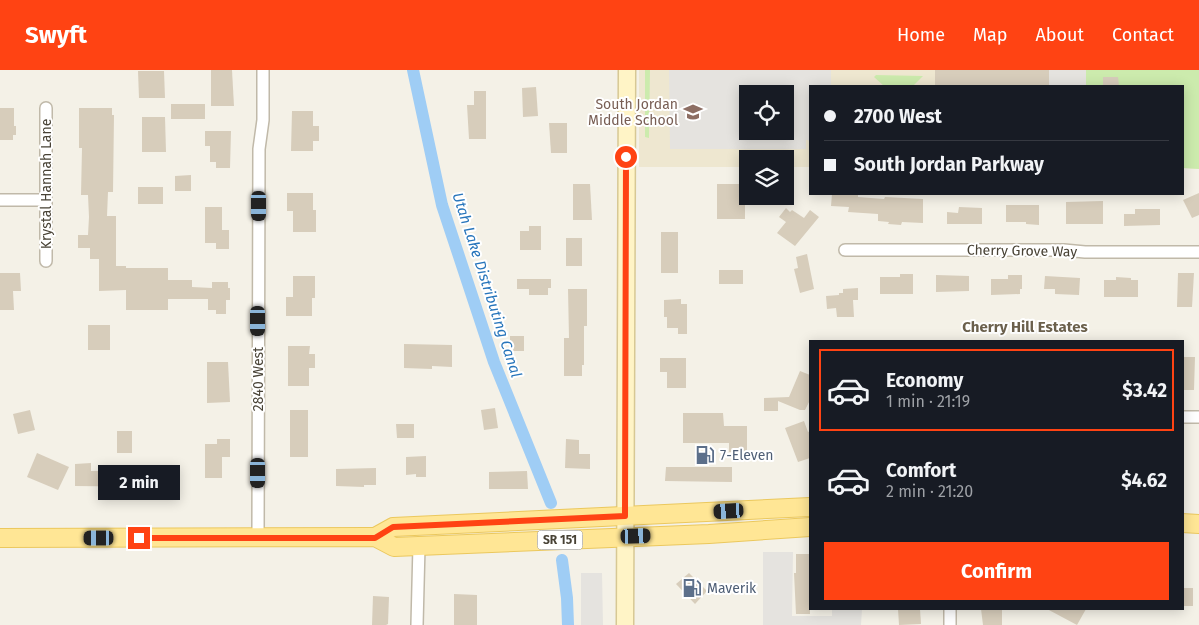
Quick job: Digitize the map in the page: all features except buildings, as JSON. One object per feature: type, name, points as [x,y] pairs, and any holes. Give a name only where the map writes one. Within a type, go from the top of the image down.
[{"type":"main road","points":[[624,625],[626,70]]},
{"type":"main road","name":"SR 151","points":[[375,538],[393,527],[809,507]]},
{"type":"main road","points":[[1184,523],[1199,524]]},
{"type":"main road","name":"SR 151","points":[[0,538],[375,538],[394,547],[809,527]]},
{"type":"street","name":"2840 West","points":[[258,538],[259,149],[263,120],[263,70]]},
{"type":"street","name":"Krystal Hannah Lane","points":[[46,108],[46,260]]},
{"type":"street","points":[[0,200],[46,200]]},
{"type":"street","name":"Cherry Grove Way","points":[[845,250],[1199,252]]},
{"type":"street","points":[[1184,417],[1199,417]]},
{"type":"street","points":[[417,625],[419,546]]},
{"type":"street","points":[[950,610],[950,625]]},
{"type":"shaded area","name":"South Jordan Middle School","points":[[639,70],[1199,70],[1199,169],[1184,168],[1184,85],[809,85],[809,167],[794,167],[794,150],[739,150],[739,167],[639,167]]},
{"type":"shaded area","points":[[669,70],[831,70],[831,85],[809,85],[809,142],[806,140],[806,149],[670,149]]},
{"type":"shaded area","points":[[1049,70],[1086,70],[1086,85],[1049,85]]},
{"type":"shaded area","points":[[763,552],[793,552],[792,616],[832,616],[832,610],[862,610],[861,625],[763,625]]},
{"type":"shaded area","points":[[581,573],[602,573],[603,625],[581,625]]},
{"type":"green space","points":[[645,70],[650,70],[649,138],[645,137]]},
{"type":"green space","points":[[1086,70],[1199,70],[1199,169],[1184,168],[1184,85],[1086,85]]},
{"type":"green space","points":[[876,75],[923,76],[914,85],[883,85],[874,77]]},
{"type":"waterway","name":"Utah Lake Distributing Canal","points":[[413,70],[442,205],[494,362],[551,503]]},
{"type":"waterway","name":"Utah Lake Distributing Canal","points":[[562,560],[568,625]]},
{"type":"place","name":"South Jordan Middle School","points":[[693,112]]},
{"type":"place","name":"7-Eleven","points":[[705,455]]},
{"type":"place","name":"Maverik","points":[[692,588]]},
{"type":"district","name":"Cherry Hill Estates","points":[[1025,327]]},
{"type":"route","points":[[139,538],[375,538],[393,527],[625,516],[626,157]]}]
